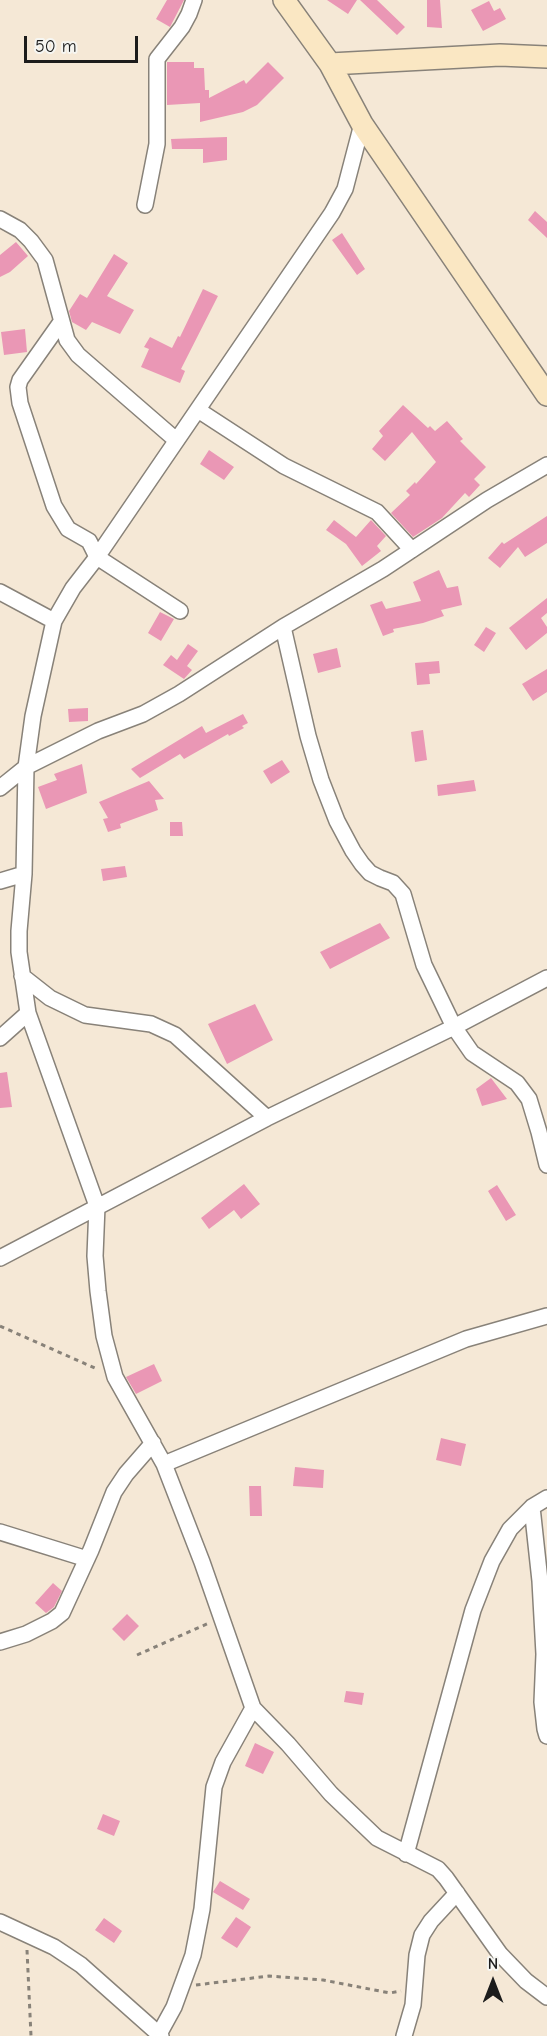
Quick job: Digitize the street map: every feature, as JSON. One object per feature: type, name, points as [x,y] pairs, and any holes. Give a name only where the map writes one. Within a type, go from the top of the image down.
[{"type":"main road","points":[[284,0],[330,64],[362,124],[547,395]]},
{"type":"main road","points":[[330,64],[500,55],[547,57]]},
{"type":"street","points":[[145,205],[157,144],[157,59],[182,27],[194,0]]},
{"type":"street","points":[[362,124],[345,189],[332,213],[97,557],[73,588],[54,621],[33,716],[26,767],[24,874],[19,931],[22,976],[28,1013],[97,1206],[95,1256],[98,1291],[104,1336],[115,1377],[164,1464],[253,1708],[354,1818],[377,1838],[438,1869],[500,1954],[526,1981],[547,1997]]},
{"type":"street","points":[[0,219],[20,230],[32,241],[45,260],[67,340],[78,355],[176,440]]},
{"type":"street","points":[[61,322],[20,380],[18,394],[54,506],[68,528],[89,541],[97,557],[180,611]]},
{"type":"street","points":[[198,410],[284,466],[377,512],[412,550]]},
{"type":"street","points":[[0,788],[26,767],[98,731],[143,714],[208,676],[283,627],[383,569],[487,500],[547,465]]},
{"type":"street","points":[[0,592],[54,621]]},
{"type":"street","points":[[283,627],[308,736],[337,821],[362,864],[370,873],[393,883],[403,894],[424,965],[454,1027],[472,1053],[505,1074],[529,1099],[547,1165]]},
{"type":"street","points":[[0,881],[24,874]]},
{"type":"street","points":[[22,976],[50,998],[85,1015],[151,1024],[175,1035],[267,1118]]},
{"type":"street","points":[[0,1258],[267,1118],[454,1027],[547,978]]},
{"type":"street","points":[[0,1038],[28,1013]]},
{"type":"street","points":[[164,1464],[466,1339],[547,1316]]},
{"type":"street","points":[[0,1642],[26,1634],[59,1617],[87,1559],[114,1491],[153,1443]]},
{"type":"street","points":[[406,1854],[473,1610],[492,1562],[510,1529],[532,1507],[547,1498]]},
{"type":"street","points":[[532,1507],[540,1581],[544,1729],[547,1736]]},
{"type":"street","points":[[0,1532],[87,1559]]},
{"type":"street","points":[[0,1922],[54,1947],[81,1965],[159,2035],[193,1955],[202,1908],[213,1787],[223,1762],[253,1708]]},
{"type":"street","points":[[404,2036],[412,2005],[417,1954],[422,1935],[456,1893]]},
{"type":"path","points":[[0,1326],[115,1377]]},
{"type":"path","points":[[137,1655],[221,1618]]},
{"type":"path","points":[[26,1933],[31,2036]]},
{"type":"path","points":[[182,1985],[269,1976],[293,1977],[390,1993],[402,1991],[415,1983]]},
{"type":"building","points":[[167,0],[184,0],[170,27],[156,19]]},
{"type":"building","points":[[327,0],[357,0],[348,14]]},
{"type":"building","points":[[360,0],[377,0],[405,27],[397,35]]},
{"type":"building","points":[[427,0],[440,0],[442,28],[427,27]]},
{"type":"building","points":[[489,1],[494,11],[500,8],[506,19],[483,31],[471,10]]},
{"type":"building","points":[[167,62],[194,62],[194,68],[204,68],[205,90],[209,90],[209,98],[244,80],[246,84],[268,62],[284,78],[257,105],[243,112],[200,122],[200,103],[167,105]]},
{"type":"building","points":[[227,137],[227,160],[203,163],[203,149],[172,149],[171,139]]},
{"type":"building","points":[[535,211],[547,222],[547,238],[528,220]]},
{"type":"building","points":[[342,233],[365,269],[357,275],[332,240]]},
{"type":"building","points":[[16,242],[28,256],[10,272],[0,277],[0,255]]},
{"type":"building","points":[[114,254],[128,263],[107,296],[134,310],[120,334],[92,322],[86,330],[72,322],[69,311],[80,294],[87,298]]},
{"type":"building","points":[[203,289],[218,296],[181,369],[185,371],[180,383],[141,367],[149,349],[144,347],[150,337],[172,348],[178,336],[180,337]]},
{"type":"building","points":[[25,329],[27,352],[4,355],[1,332]]},
{"type":"building","points":[[403,405],[428,428],[430,426],[435,431],[447,421],[463,439],[460,441],[486,467],[474,479],[480,485],[469,497],[465,493],[442,518],[413,537],[391,513],[410,495],[406,491],[415,482],[416,484],[436,462],[412,432],[385,461],[372,449],[383,436],[379,431]]},
{"type":"building","points":[[209,450],[234,467],[224,480],[200,464]]},
{"type":"building","points":[[547,516],[547,543],[525,557],[518,547],[500,568],[488,558],[502,542],[504,544]]},
{"type":"building","points":[[334,520],[356,537],[371,520],[386,536],[377,546],[381,551],[362,566],[346,544],[326,530]]},
{"type":"building","points":[[439,570],[447,588],[458,586],[462,605],[441,610],[444,616],[393,629],[394,632],[383,636],[370,605],[382,601],[386,609],[421,601],[413,582]]},
{"type":"building","points":[[547,598],[547,613],[541,618],[547,627],[547,633],[526,650],[509,628]]},
{"type":"building","points":[[160,612],[174,619],[161,641],[148,633]]},
{"type":"building","points":[[486,627],[496,633],[484,652],[474,645]]},
{"type":"building","points":[[188,644],[198,651],[187,666],[192,670],[184,679],[163,665],[171,655],[177,660]]},
{"type":"building","points":[[337,648],[341,667],[318,673],[313,654]]},
{"type":"building","points":[[439,661],[440,673],[429,674],[430,684],[417,685],[415,663]]},
{"type":"building","points":[[547,669],[547,692],[533,701],[522,684]]},
{"type":"building","points":[[88,708],[88,721],[69,722],[68,709]]},
{"type":"building","points":[[243,714],[248,723],[242,726],[244,728],[229,736],[228,734],[184,759],[180,754],[140,778],[131,769],[202,726],[206,733]]},
{"type":"building","points":[[423,730],[427,760],[415,762],[411,732]]},
{"type":"building","points":[[282,760],[290,772],[271,784],[263,771]]},
{"type":"building","points":[[82,764],[87,793],[46,809],[38,787],[57,780],[54,774]]},
{"type":"building","points":[[474,780],[476,791],[438,796],[437,785]]},
{"type":"building","points":[[149,781],[164,799],[155,800],[158,810],[120,824],[121,828],[108,832],[103,819],[108,818],[99,802]]},
{"type":"building","points":[[170,822],[182,822],[183,836],[170,836]]},
{"type":"building","points":[[125,866],[127,877],[103,881],[101,869]]},
{"type":"building","points":[[380,923],[390,938],[330,969],[320,952]]},
{"type":"building","points":[[255,1004],[273,1040],[227,1064],[208,1024]]},
{"type":"building","points":[[7,1072],[12,1107],[0,1108],[0,1073]]},
{"type":"building","points":[[491,1078],[507,1099],[482,1106],[476,1089]]},
{"type":"building","points":[[244,1184],[260,1204],[241,1219],[234,1210],[209,1229],[201,1218]]},
{"type":"building","points":[[497,1185],[516,1215],[506,1221],[488,1191]]},
{"type":"building","points":[[154,1364],[162,1381],[136,1394],[126,1377]]},
{"type":"building","points":[[441,1438],[466,1444],[461,1466],[436,1460]]},
{"type":"building","points":[[295,1467],[324,1470],[323,1488],[293,1486]]},
{"type":"building","points":[[249,1486],[261,1486],[262,1516],[250,1516]]},
{"type":"building","points":[[53,1583],[62,1591],[54,1607],[46,1613],[35,1603]]},
{"type":"building","points":[[127,1614],[139,1626],[124,1641],[112,1629]]},
{"type":"building","points":[[346,1691],[364,1693],[362,1705],[344,1702]]},
{"type":"building","points":[[255,1743],[274,1752],[263,1774],[245,1766]]},
{"type":"building","points":[[103,1814],[120,1821],[114,1836],[97,1829]]},
{"type":"building","points":[[220,1881],[250,1899],[243,1910],[213,1892]]},
{"type":"building","points":[[236,1917],[251,1927],[237,1948],[221,1938]]},
{"type":"building","points":[[104,1918],[122,1931],[114,1943],[95,1930]]}]
